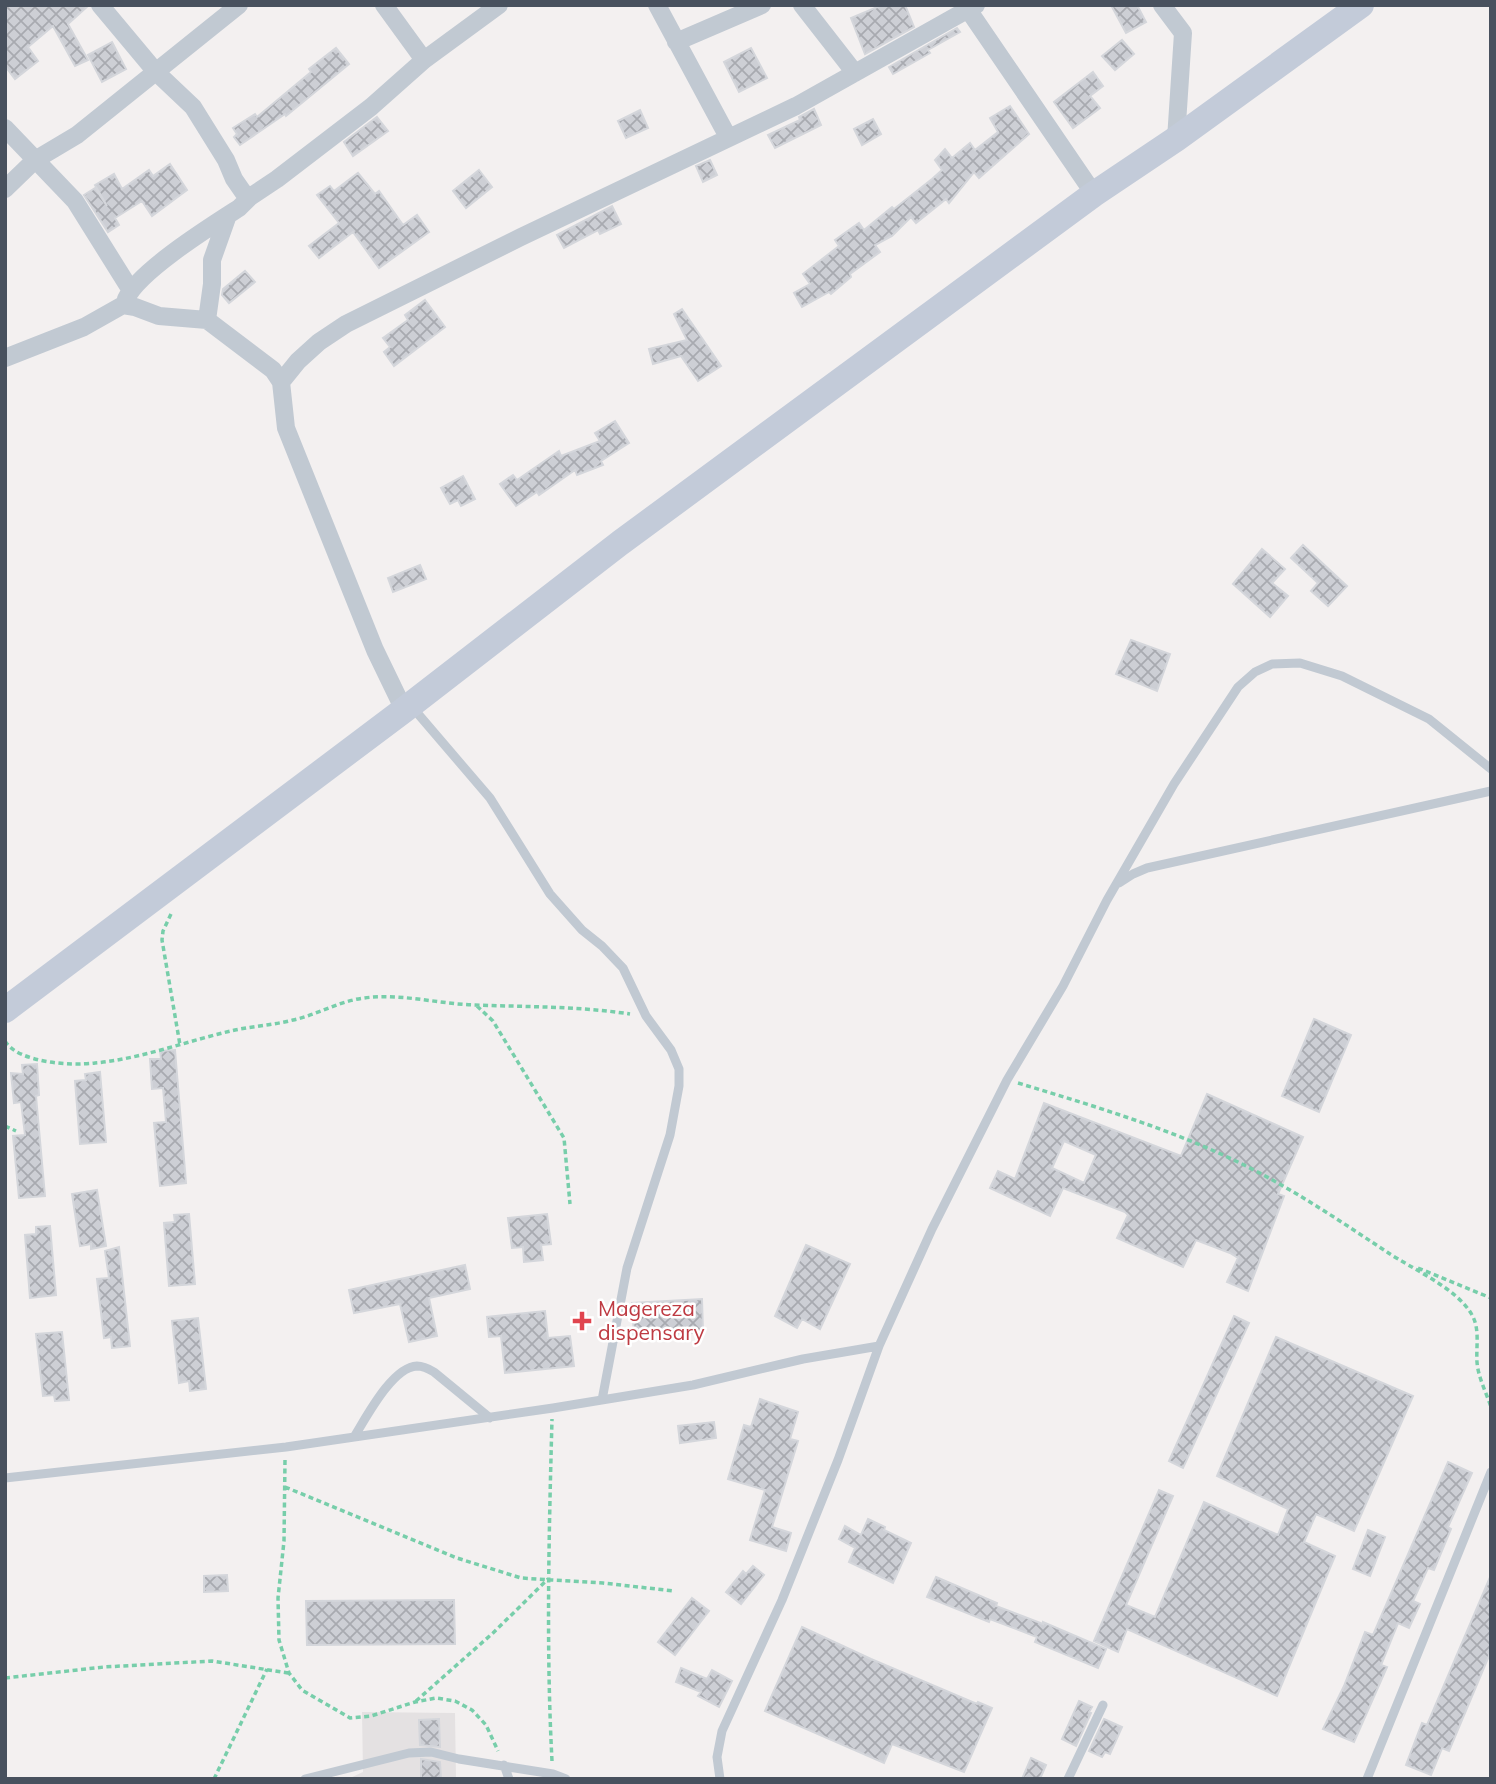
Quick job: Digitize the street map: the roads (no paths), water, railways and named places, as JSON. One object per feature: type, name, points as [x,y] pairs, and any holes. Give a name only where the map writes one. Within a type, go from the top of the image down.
[{"type":"street","points":[[100,5],[156,72],[192,107],[226,160],[234,179],[250,197]]},
{"type":"street","points":[[5,189],[35,160],[77,135],[239,5]]},
{"type":"street","points":[[384,5],[424,60]]},
{"type":"street","points":[[5,358],[84,327],[127,297],[148,271],[239,208],[371,107],[424,60],[499,5]]},
{"type":"street","points":[[657,5],[727,137]]},
{"type":"street","points":[[677,42],[762,5]]},
{"type":"street","points":[[802,5],[855,73]]},
{"type":"street","points":[[1162,5],[1183,33],[1176,139]]},
{"type":"street","points":[[5,1010],[631,535],[1094,194],[1176,139],[1361,5]]},
{"type":"street","points":[[281,382],[319,342],[346,324],[727,137],[796,106],[970,7],[1094,194]]},
{"type":"street","points":[[5,128],[75,201],[135,307],[159,316],[207,320],[273,370],[281,382],[286,428],[375,650],[407,707]]},
{"type":"street","points":[[207,320],[212,260],[228,215]]},
{"type":"lane","points":[[720,1779],[717,1756],[722,1731],[786,1591],[838,1460],[879,1346],[932,1229],[1007,1080],[1063,986],[1174,784],[1222,708],[1255,672],[1272,664],[1300,663],[1342,677],[1429,719],[1491,769]]},
{"type":"lane","points":[[407,707],[490,798],[550,894],[582,930],[623,968],[646,1016],[676,1059],[679,1086],[663,1159],[627,1268],[602,1400]]},
{"type":"lane","points":[[1117,884],[1147,868],[1491,791]]},
{"type":"lane","points":[[5,1478],[286,1447],[490,1418],[693,1385],[803,1359],[879,1346]]},
{"type":"lane","points":[[354,1437],[391,1382],[403,1371],[413,1367],[424,1367],[434,1372],[490,1418]]},
{"type":"lane","points":[[1367,1779],[1491,1472]]},
{"type":"lane","points":[[1068,1779],[1103,1705]]},
{"type":"lane","points":[[305,1779],[409,1753],[431,1752],[553,1774],[566,1779]]},
{"type":"lane","points":[[504,1765],[509,1779]]},
{"type":"place","name":"Magereza dispensary","points":[[582,1321]]}]
